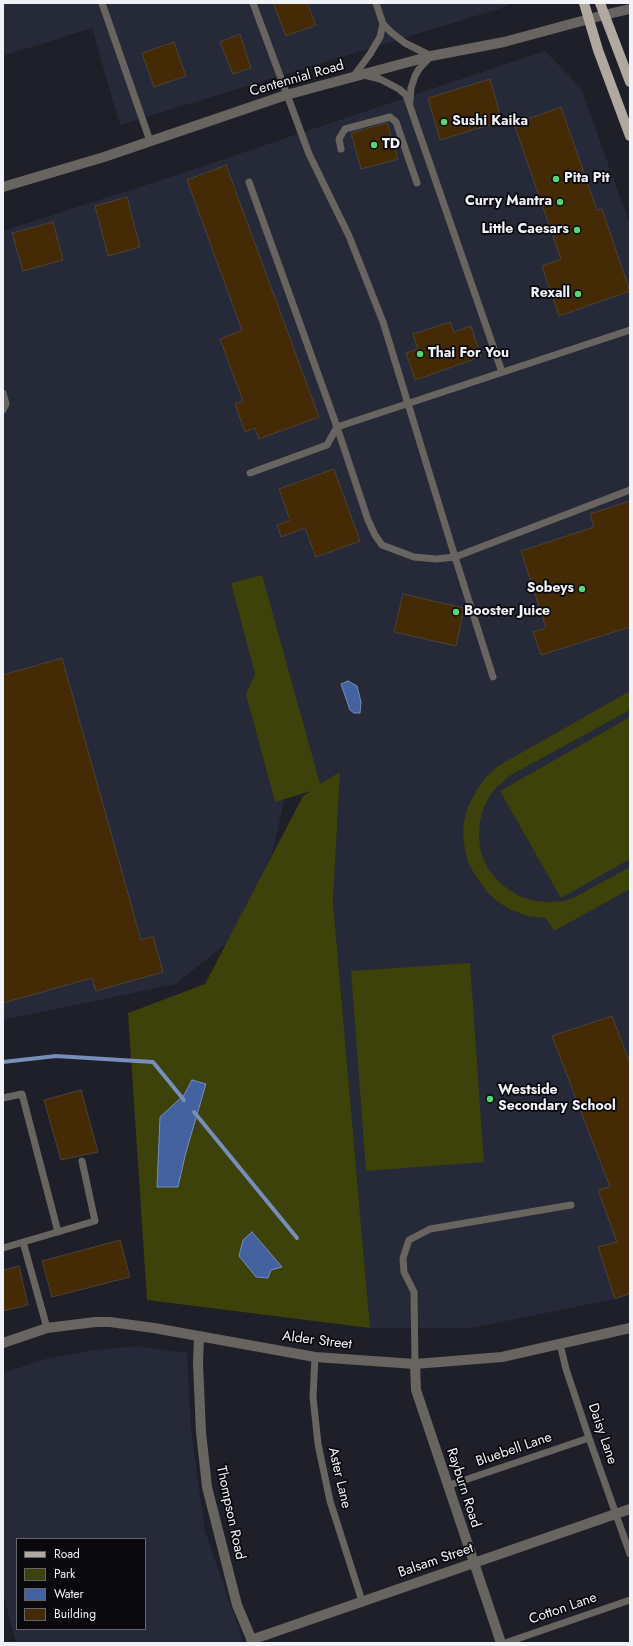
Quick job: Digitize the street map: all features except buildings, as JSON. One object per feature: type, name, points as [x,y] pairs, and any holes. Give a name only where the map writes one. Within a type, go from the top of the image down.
[{"type":"main road","points":[[584,3],[598,50],[630,136]]},
{"type":"main road","points":[[600,3],[630,82]]},
{"type":"street","name":"Centennial Road","points":[[3,187],[104,157],[286,95],[431,56],[504,42],[630,9]]},
{"type":"street","name":"Alder Street","points":[[3,1343],[47,1328],[74,1324],[110,1322],[130,1324],[316,1357],[415,1364],[502,1357],[630,1328]]},
{"type":"street","name":"Thompson Road","points":[[200,1336],[198,1363],[201,1432],[207,1487],[237,1605],[252,1641]]},
{"type":"street","name":"Rayburn Road","points":[[415,1364],[416,1390],[501,1643]]},
{"type":"street","name":"Balsam Street","points":[[252,1641],[362,1601],[630,1509]]},
{"type":"lane","points":[[102,3],[150,141]]},
{"type":"lane","points":[[253,3],[309,154],[349,236],[384,322],[493,677]]},
{"type":"lane","points":[[376,3],[383,24],[405,43],[431,56],[419,69],[415,76],[411,88],[409,105]]},
{"type":"lane","points":[[383,24],[380,37],[358,76],[380,79],[399,89],[406,95],[502,372]]},
{"type":"lane","points":[[341,149],[339,139],[345,130],[390,117],[396,122],[418,183]]},
{"type":"lane","points":[[249,182],[337,427],[368,520],[375,535],[382,545],[414,556],[436,559],[455,557],[630,490]]},
{"type":"lane","points":[[250,473],[326,445],[337,427],[630,330]]},
{"type":"lane","points":[[3,392],[6,404],[3,410]]},
{"type":"lane","points":[[3,1098],[22,1094],[58,1232]]},
{"type":"lane","points":[[3,1248],[95,1221],[82,1161]]},
{"type":"lane","points":[[415,1364],[414,1292],[404,1272],[403,1258],[409,1240],[430,1229],[571,1205]]},
{"type":"lane","points":[[23,1242],[47,1328]]},
{"type":"lane","name":"Daisy Lane","points":[[560,1344],[566,1369],[630,1554]]},
{"type":"lane","name":"Aster Lane","points":[[316,1357],[313,1397],[318,1444],[330,1501],[362,1601]]},
{"type":"lane","name":"Bluebell Lane","points":[[447,1486],[589,1438]]},
{"type":"lane","name":"Cotton Lane","points":[[505,1643],[630,1600]]},
{"type":"shaded area","points":[[3,3],[510,3],[505,7],[120,125],[92,28],[3,56]]},
{"type":"shaded area","points":[[545,51],[581,88],[630,225],[630,1296],[471,1328],[370,1328],[333,902],[340,772],[321,787],[285,798],[271,857],[228,942],[176,984],[3,1020],[3,231],[158,181]]},
{"type":"shaded area","points":[[137,1346],[187,1353],[191,1430],[205,1531],[244,1643],[16,1643],[3,1594],[3,1373],[49,1358],[95,1350]]},
{"type":"green space","points":[[262,575],[320,784],[340,772],[333,902],[370,1328],[147,1300],[128,1013],[205,984],[303,796],[311,791],[275,802],[246,694],[255,674],[231,583]]},
{"type":"green space","points":[[630,691],[630,710],[509,776],[492,792],[484,807],[480,821],[479,837],[481,854],[488,869],[501,884],[517,895],[534,901],[564,901],[575,897],[630,867],[630,889],[554,931],[546,918],[528,916],[511,910],[498,902],[487,892],[477,878],[468,863],[464,844],[463,827],[467,809],[485,778],[498,766]]},
{"type":"green space","points":[[630,717],[630,859],[561,898],[500,791]]},
{"type":"green space","points":[[470,963],[484,1162],[366,1171],[351,971]]},
{"type":"water","points":[[348,681],[357,686],[361,702],[360,713],[354,713],[350,710],[341,684]]},
{"type":"water","points":[[192,1080],[206,1084],[186,1152],[178,1187],[157,1187],[160,1117],[184,1095]]},
{"type":"water","points":[[252,1232],[282,1267],[271,1270],[268,1278],[256,1277],[239,1256],[243,1240]]},
{"type":"waterway","points":[[3,1062],[56,1056],[153,1062],[184,1100]]},
{"type":"waterway","points":[[194,1112],[297,1238]]},
{"type":"place","name":"Sushi Kaika","points":[[444,122]]},
{"type":"place","name":"TD","points":[[374,145]]},
{"type":"place","name":"Pita Pit","points":[[556,179]]},
{"type":"place","name":"Curry Mantra","points":[[560,202]]},
{"type":"place","name":"Little Caesars","points":[[577,230]]},
{"type":"place","name":"Rexall","points":[[578,294]]},
{"type":"place","name":"Thai For You","points":[[420,354]]},
{"type":"place","name":"Sobeys","points":[[582,589]]},
{"type":"place","name":"Booster Juice","points":[[456,612]]},
{"type":"place","name":"Westside Secondary School","points":[[490,1099]]}]
